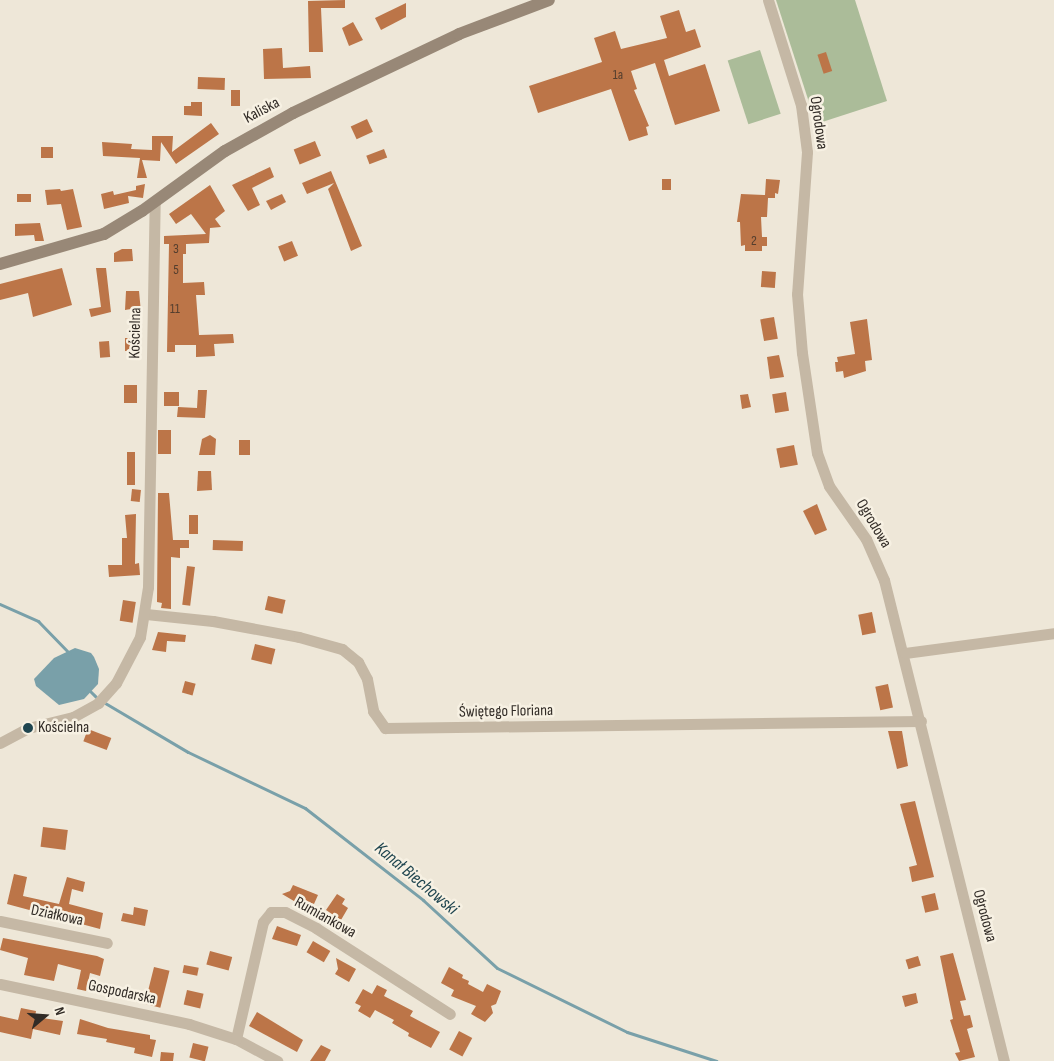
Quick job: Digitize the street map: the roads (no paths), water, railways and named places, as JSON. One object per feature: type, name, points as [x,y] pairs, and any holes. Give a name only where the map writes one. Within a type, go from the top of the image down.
[{"type":"main road","name":"Kaliska","points":[[0,264],[104,234],[155,202],[226,151],[293,113],[458,34],[549,0]]},
{"type":"street","name":"Ogrodowa","points":[[768,0],[801,105],[807,152],[797,294],[802,352],[817,453],[830,486],[866,539],[884,580],[905,654],[949,850],[1004,1061]]},
{"type":"street","name":"Kościelna","points":[[0,743],[28,728],[79,714],[98,703],[116,683],[131,658],[146,614],[155,202]]},
{"type":"street","name":"Świętego Floriana","points":[[146,614],[290,635],[342,649],[358,662],[367,679],[373,711],[385,728],[920,721]]},
{"type":"street","points":[[905,654],[1054,633]]},
{"type":"street","name":"Rumiankowa","points":[[236,1039],[263,922],[271,912],[284,912],[316,928],[450,1014]]},
{"type":"street","name":"Działkowa","points":[[0,921],[106,943]]},
{"type":"street","name":"Gospodarska","points":[[0,984],[189,1024],[236,1039],[276,1061]]},
{"type":"water","points":[[75,648],[91,653],[94,657],[99,669],[98,684],[84,699],[59,705],[36,686],[34,679],[54,658]]},
{"type":"waterway","name":"Kanał Biechowski","points":[[0,604],[38,621],[69,653]]},
{"type":"waterway","name":"Kanał Biechowski","points":[[90,691],[96,697]]},
{"type":"waterway","name":"Kanał Biechowski","points":[[105,703],[188,752],[305,808],[423,900],[497,968],[627,1032],[716,1061]]},
{"type":"place","name":"Kościelna","points":[[28,728]]}]
